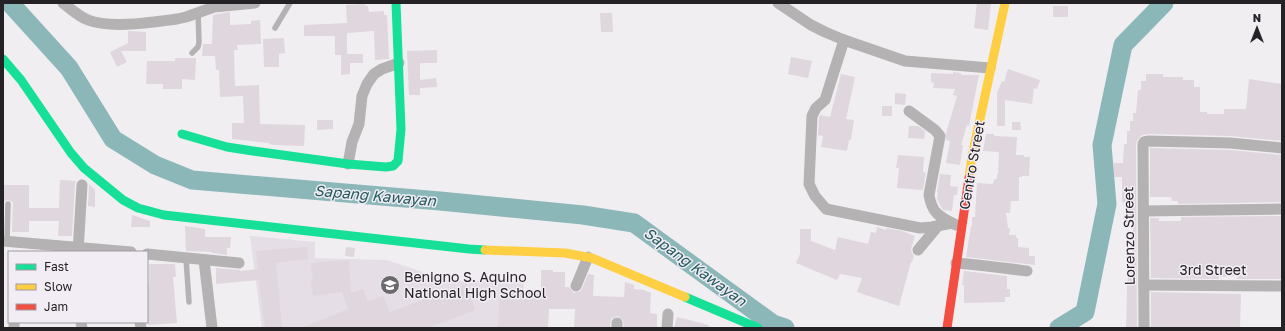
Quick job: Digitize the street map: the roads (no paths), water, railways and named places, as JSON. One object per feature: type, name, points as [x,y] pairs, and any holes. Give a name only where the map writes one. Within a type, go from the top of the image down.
[{"type":"street","points":[[63,3],[78,15],[89,21],[118,24],[177,19],[225,5],[255,3]]},
{"type":"street","points":[[182,134],[227,147],[253,152],[348,164],[386,167],[393,166],[398,161],[401,129],[396,3]]},
{"type":"street","points":[[778,3],[811,25],[844,40],[905,61],[990,68]]},
{"type":"street","name":"Centro Street","points":[[947,328],[956,263],[957,225],[1005,3]]},
{"type":"street","points":[[844,40],[825,100],[816,108],[812,116],[809,184],[815,196],[826,208],[920,228],[957,225]]},
{"type":"street","points":[[3,59],[21,80],[71,153],[84,168],[123,200],[138,208],[164,215],[400,242],[469,249],[566,253],[588,257],[758,328]]},
{"type":"street","points":[[348,164],[352,142],[359,124],[362,96],[367,84],[374,74],[382,69],[399,63]]},
{"type":"street","points":[[909,111],[935,130],[940,136],[929,195],[931,205],[937,214],[957,225]]},
{"type":"street","name":"Lorenzo Street","points":[[1144,328],[1144,212],[1142,144],[1148,141],[1230,143],[1282,148]]},
{"type":"street","points":[[78,249],[82,185]]},
{"type":"street","points":[[1144,212],[1282,210]]},
{"type":"street","points":[[918,250],[938,226]]},
{"type":"street","points":[[11,244],[113,251]]},
{"type":"street","points":[[148,254],[239,263]]},
{"type":"street","points":[[576,286],[588,257]]},
{"type":"street","points":[[204,260],[212,328]]},
{"type":"street","points":[[956,263],[988,265],[1004,269],[1027,271]]},
{"type":"street","name":"3rd Street","points":[[1144,285],[1282,286]]},
{"type":"street","points":[[667,328],[668,314]]},
{"type":"lane","points":[[275,28],[290,3]]},
{"type":"lane","points":[[192,53],[198,47],[199,42],[198,12]]},
{"type":"lane","points":[[8,204],[11,244]]},
{"type":"lane","points":[[186,258],[189,302]]},
{"type":"waterway","name":"Sapang Kawayan","points":[[10,3],[69,68],[113,139],[155,165],[192,180],[440,201],[583,215],[634,223],[773,324],[785,328]]},
{"type":"waterway","name":"Sapang Kawayan","points":[[1059,328],[1085,312],[1107,204],[1102,145],[1123,45],[1164,3]]},
{"type":"place","name":"Benigno S. Aquino National High School","points":[[390,285]]}]
